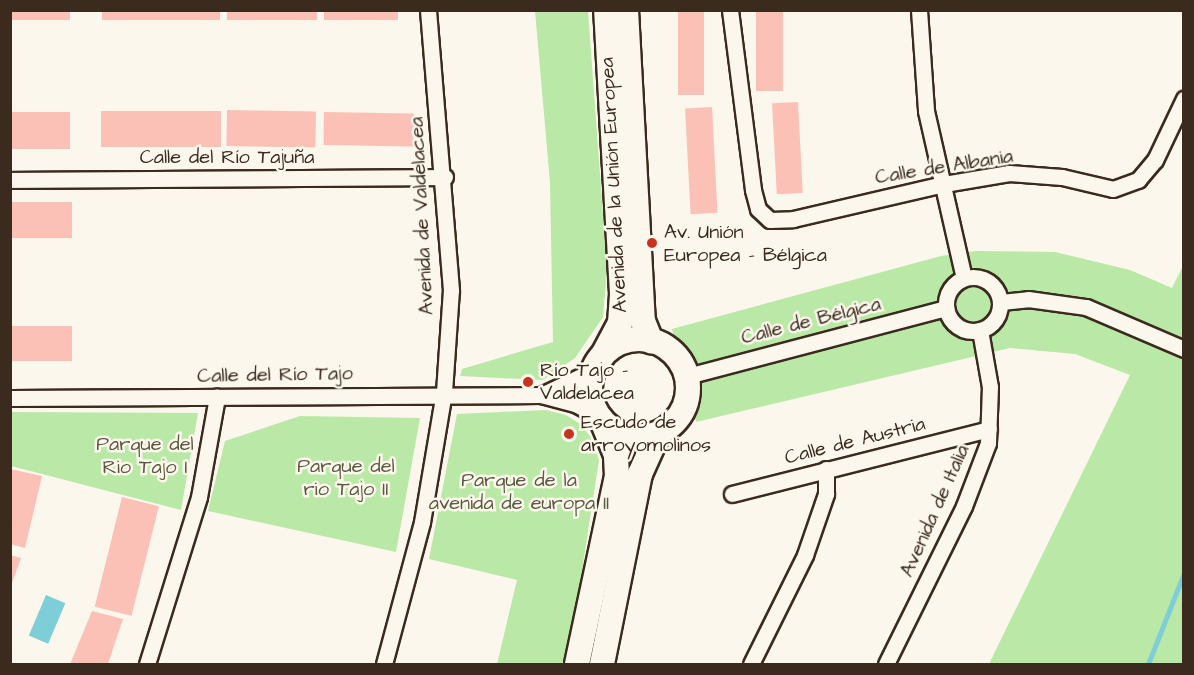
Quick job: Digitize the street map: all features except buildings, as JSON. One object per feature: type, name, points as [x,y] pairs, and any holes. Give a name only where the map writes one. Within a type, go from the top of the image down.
[{"type":"main road","name":"Avenida de la Unión Europea","points":[[599,362],[620,323],[622,294],[606,10]]},
{"type":"main road","name":"Avenida de la Unión Europea","points":[[626,10],[643,321],[651,341]]},
{"type":"main road","points":[[577,664],[617,476],[616,455],[601,419],[591,394],[599,362],[626,341],[651,341],[674,353],[687,376],[688,390],[683,410],[670,427],[657,434],[627,436],[601,419]]},
{"type":"main road","points":[[602,664],[640,474],[657,434]]},
{"type":"street","name":"Avenida de Valdelacea","points":[[384,664],[422,522],[444,392],[452,290],[445,177],[428,10]]},
{"type":"street","name":"Calle de Albania","points":[[730,10],[753,190],[758,209],[770,220],[793,219],[944,184],[1009,173],[1062,177],[1113,189],[1138,180],[1155,160],[1184,99]]},
{"type":"street","points":[[919,10],[926,111],[964,278]]},
{"type":"street","name":"Calle del Río Tajuña","points":[[10,180],[445,177]]},
{"type":"street","points":[[964,278],[989,281],[1001,302],[992,324],[980,330],[961,328],[946,308],[951,288],[964,278]]},
{"type":"street","points":[[1001,302],[1028,300],[1086,307],[1184,349]]},
{"type":"street","name":"Calle de Bélgica","points":[[687,376],[946,308]]},
{"type":"street","name":"Avenida de Italia","points":[[886,664],[964,506],[988,443],[990,387],[980,330]]},
{"type":"street","name":"Calle del Río Tajo","points":[[541,395],[599,362]]},
{"type":"street","name":"Calle del Río Tajo","points":[[10,398],[217,397],[444,392],[541,395],[575,404],[601,419]]},
{"type":"street","points":[[147,664],[199,497],[217,397]]},
{"type":"street","name":"Calle de Austria","points":[[732,494],[989,429]]},
{"type":"street","points":[[751,664],[806,555],[826,494],[826,469]]},
{"type":"green space","points":[[535,11],[588,11],[607,270],[603,317],[575,358],[543,380],[460,376],[462,369],[553,342],[550,183]]},
{"type":"green space","points":[[976,251],[1055,252],[1130,270],[1172,288],[1183,266],[1183,664],[989,664],[1130,375],[1075,354],[1010,348],[696,422],[672,329],[941,256]]},
{"type":"green space","name":"Parque de la avenida de europa II","points":[[546,410],[566,415],[580,424],[590,436],[599,460],[579,590],[563,664],[497,664],[517,580],[429,559],[457,414]]},
{"type":"green space","name":"Parque del Rio Tajo I","points":[[10,412],[198,413],[181,510],[11,466]]},
{"type":"green space","name":"Parque del rio Tajo II","points":[[300,416],[420,418],[396,552],[208,511],[225,441]]},
{"type":"water","points":[[46,595],[65,603],[48,644],[29,636]]},
{"type":"waterway","points":[[1148,664],[1184,573]]},
{"type":"place","name":"Av. Unión Europea - Bélgica","points":[[652,243]]},
{"type":"place","name":"Río Tajo - Valdelacea","points":[[528,382]]},
{"type":"place","name":"Escudo de arroyomolinos","points":[[569,434]]}]
